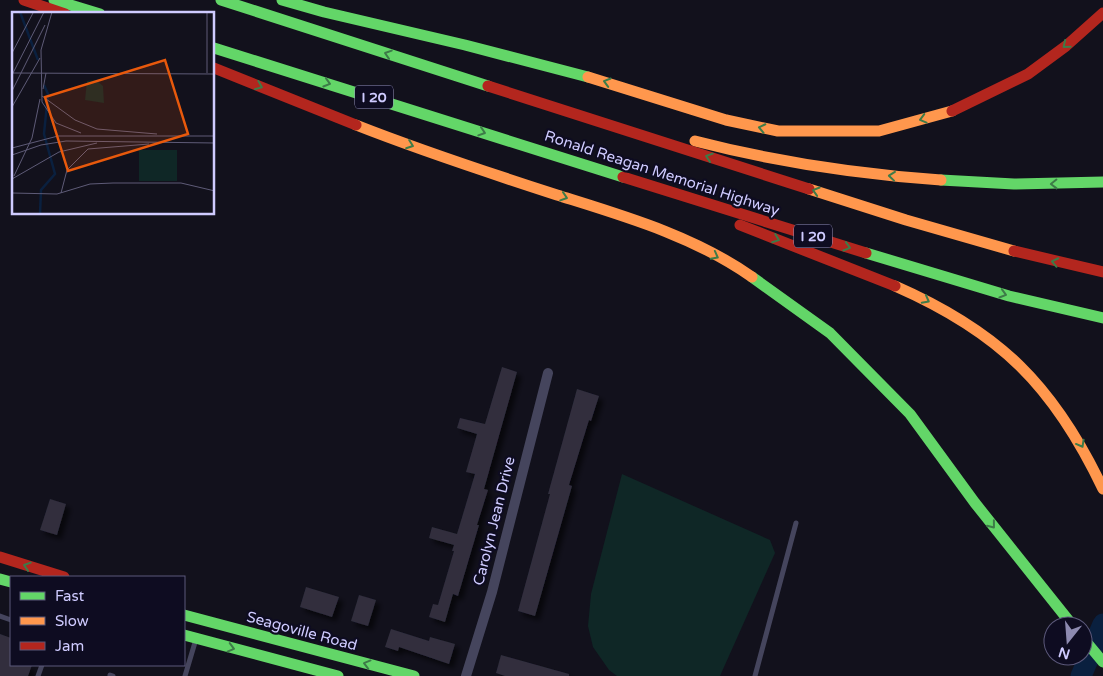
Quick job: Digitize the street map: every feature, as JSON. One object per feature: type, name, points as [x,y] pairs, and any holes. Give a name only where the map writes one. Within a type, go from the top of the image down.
[{"type":"main road","points":[[24,0],[59,12]]},
{"type":"main road","points":[[54,0],[93,12]]},
{"type":"main road","name":"Ronald Reagan Memorial Highway","points":[[221,0],[975,241],[1038,258],[1103,272]]},
{"type":"main road","points":[[282,0],[609,82],[726,120],[778,131],[880,131],[956,110],[1028,74],[1066,46],[1103,13]]},
{"type":"main road","name":"Ronald Reagan Memorial Highway","points":[[215,48],[959,282],[1099,318]]},
{"type":"main road","points":[[215,68],[462,164],[650,225],[716,255],[746,273],[830,334],[910,414],[962,486],[1066,616]]},
{"type":"main road","points":[[435,69],[709,145],[799,163],[879,174],[977,183],[1057,184],[1103,182]]},
{"type":"main road","points":[[534,148],[750,228],[921,297],[965,322],[1000,347],[1028,374],[1054,404],[1076,436],[1103,489]]},
{"type":"main road","points":[[0,557],[57,576]]},
{"type":"main road","name":"Seagoville Road","points":[[185,615],[414,676]]},
{"type":"main road","points":[[196,639],[202,621]]},
{"type":"main road","points":[[185,635],[338,676]]},
{"type":"main road","points":[[1093,650],[1103,662]]},
{"type":"street","name":"Carolyn Jean Drive","points":[[466,676],[492,592],[548,374]]},
{"type":"lane","points":[[755,676],[796,523]]},
{"type":"lane","points":[[185,676],[196,639]]},
{"type":"green space","points":[[622,474],[770,540],[775,553],[720,676],[617,676],[609,670],[593,647],[588,626],[591,594]]},
{"type":"building","points":[[502,367],[517,372],[484,489],[488,490],[477,525],[479,525],[458,596],[453,594],[445,622],[429,617],[433,604],[438,605],[454,551],[452,551],[454,545],[429,538],[432,527],[457,534],[475,474],[466,472],[477,434],[457,428],[460,418],[485,424]]},
{"type":"building","points":[[577,389],[599,396],[591,421],[589,420],[569,485],[572,486],[535,616],[518,611]]},
{"type":"building","points":[[50,499],[66,504],[57,535],[40,530]]},
{"type":"building","points":[[306,587],[339,597],[332,617],[300,607]]},
{"type":"building","points":[[359,595],[376,600],[368,626],[351,621]]},
{"type":"building","points":[[391,629],[429,641],[430,637],[455,644],[449,664],[399,647],[398,651],[385,647]]},
{"type":"building","points":[[0,634],[10,638],[10,666],[32,666],[28,676],[0,676]]},
{"type":"building","points":[[501,655],[569,674],[569,676],[505,676],[496,673]]},
{"type":"waterway","points":[[1081,676],[1103,624]]},
{"type":"traffic: fast","points":[[54,0],[93,12]]},
{"type":"traffic: fast","points":[[221,0],[488,86]]},
{"type":"traffic: fast","points":[[282,0],[588,77]]},
{"type":"traffic: fast","points":[[215,48],[623,177]]},
{"type":"traffic: fast","points":[[941,180],[1014,184],[1103,182]]},
{"type":"traffic: fast","points":[[866,253],[1009,296],[1103,318]]},
{"type":"traffic: fast","points":[[752,277],[830,333],[910,414],[975,503],[1065,616]]},
{"type":"traffic: fast","points":[[0,579],[10,582]]},
{"type":"traffic: fast","points":[[185,615],[414,676]]},
{"type":"traffic: fast","points":[[185,635],[338,676]]},
{"type":"traffic: fast","points":[[1093,650],[1103,662]]},
{"type":"traffic: slow","points":[[588,77],[726,120],[778,131],[879,131],[952,111]]},
{"type":"traffic: slow","points":[[356,125],[456,162],[658,228],[706,250],[752,277]]},
{"type":"traffic: slow","points":[[695,141],[817,166],[941,180]]},
{"type":"traffic: slow","points":[[809,189],[906,220],[1014,251]]},
{"type":"traffic: slow","points":[[895,286],[965,323],[994,343],[1020,366],[1065,420],[1103,489]]},
{"type":"traffic: jam","points":[[24,0],[59,12]]},
{"type":"traffic: jam","points":[[952,111],[1028,74],[1066,46],[1103,13]]},
{"type":"traffic: jam","points":[[215,68],[356,125]]},
{"type":"traffic: jam","points":[[488,86],[809,189]]},
{"type":"traffic: jam","points":[[623,177],[866,253]]},
{"type":"traffic: jam","points":[[740,225],[895,286]]},
{"type":"traffic: jam","points":[[1014,251],[1103,272]]},
{"type":"traffic: jam","points":[[0,557],[61,576]]}]
